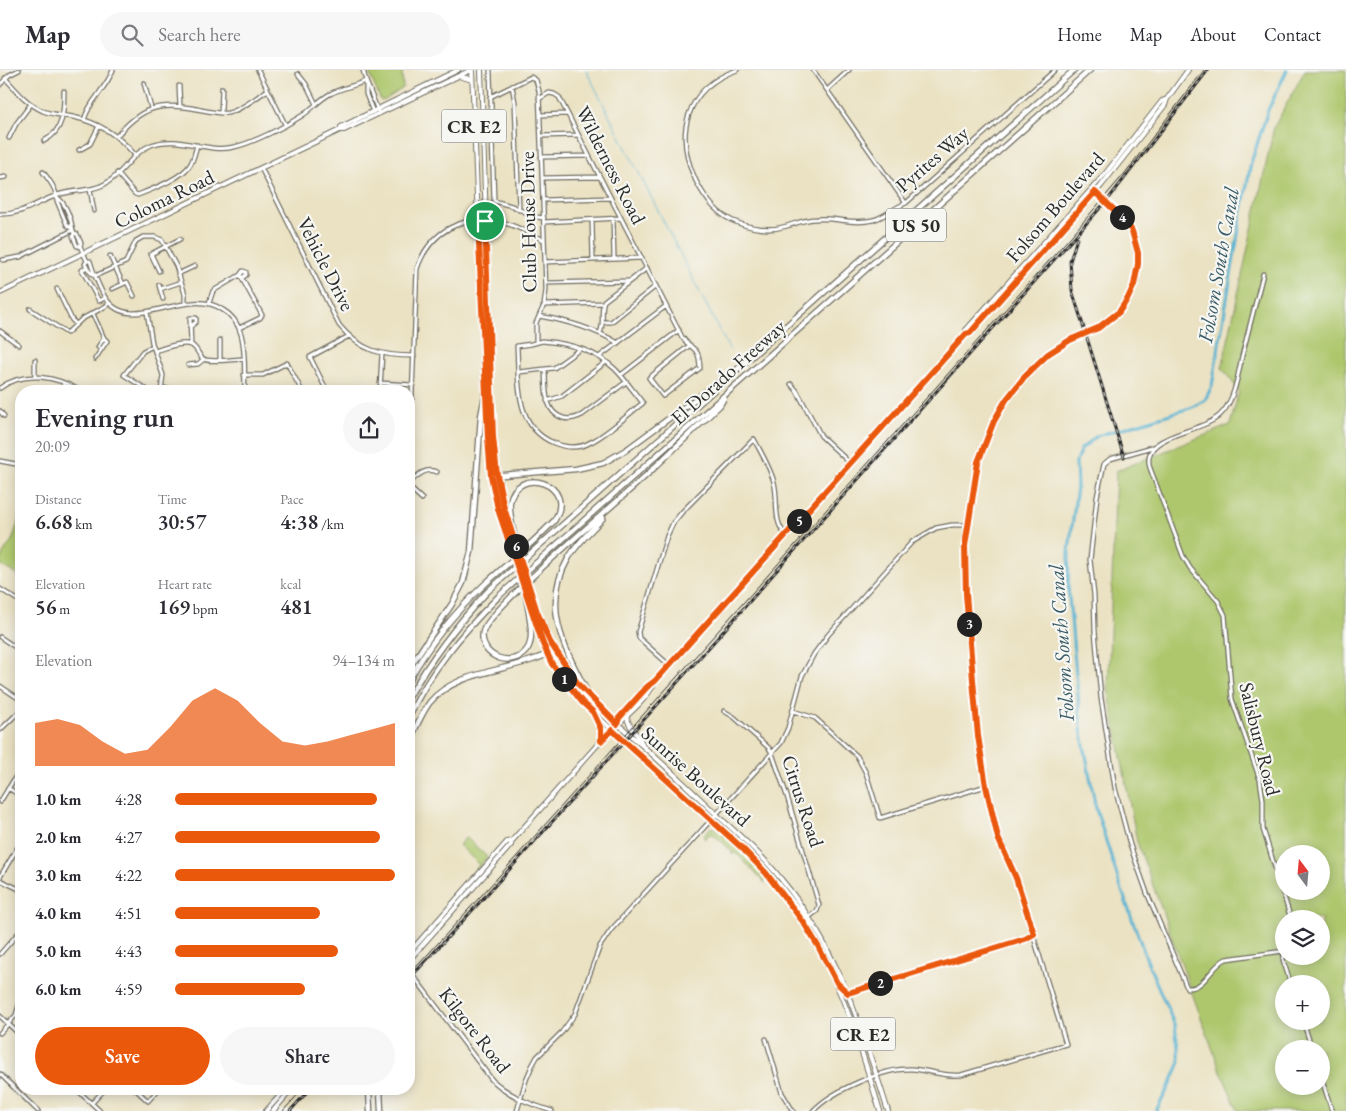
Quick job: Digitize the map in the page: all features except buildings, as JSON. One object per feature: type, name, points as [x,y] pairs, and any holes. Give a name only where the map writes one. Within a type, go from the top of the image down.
[{"type":"highway","name":"El Dorado Freeway","points":[[415,687],[441,645],[487,592],[1074,70]]},
{"type":"highway","name":"El Dorado Freeway","points":[[415,706],[437,668],[470,625],[499,596],[1090,70]]},
{"type":"highway","points":[[491,476],[576,469],[603,463],[626,450],[709,389],[722,382]]},
{"type":"highway","points":[[526,596],[531,636],[528,647],[523,654],[516,658],[507,660],[496,658],[487,650],[483,643],[482,633],[487,621],[720,405],[727,393]]},
{"type":"highway","points":[[415,659],[452,604],[464,583],[467,573],[481,416],[485,396]]},
{"type":"highway","points":[[415,671],[432,644],[457,612],[554,521],[560,509],[559,499],[552,488],[543,483],[536,481],[527,482],[513,494],[510,502],[510,511],[514,549]]},
{"type":"highway","points":[[589,696],[565,649],[559,631],[555,612],[556,594],[560,576],[568,558],[581,541],[625,495]]},
{"type":"highway","points":[[415,729],[420,717],[431,701],[445,689],[466,679],[523,663],[556,650]]},
{"type":"highway","points":[[369,1095],[370,1111]]},
{"type":"highway","points":[[380,1095],[381,1111]]},
{"type":"main road","name":"Coloma Road","points":[[0,292],[262,168],[458,70]]},
{"type":"main road","name":"Coloma Road","points":[[376,112],[471,70]]},
{"type":"main road","name":"Sunrise Boulevard","points":[[471,70],[485,396],[491,476],[498,509],[550,642],[570,673],[589,696],[764,859],[809,917],[831,955],[848,993],[888,1111]]},
{"type":"main road","name":"Sunrise Boulevard","points":[[481,70],[493,437],[497,475],[526,596],[548,654],[568,684],[593,712],[742,848],[773,882],[802,921],[818,946],[837,983],[848,1010],[880,1111]]},
{"type":"main road","name":"Folsom Boulevard","points":[[617,724],[619,718],[641,693],[655,681],[966,334],[966,330],[1093,191],[1165,105],[1167,99],[1188,70]]},
{"type":"main road","points":[[459,76],[472,80]]},
{"type":"main road","name":"Folsom Boulevard","points":[[415,953],[601,741],[617,724],[627,717],[650,690],[655,681]]},
{"type":"main road","points":[[593,712],[601,729],[601,741]]},
{"type":"main road","points":[[627,717],[629,725],[637,733],[643,746]]},
{"type":"main road","name":"Folsom Boulevard","points":[[468,887],[507,842],[512,841]]},
{"type":"main road","points":[[773,882],[779,884],[804,916],[809,917]]},
{"type":"main road","points":[[463,899],[468,887]]},
{"type":"main road","points":[[415,946],[468,887]]},
{"type":"main road","points":[[802,921],[804,920],[810,926],[815,927]]},
{"type":"main road","points":[[837,983],[848,993]]},
{"type":"main road","points":[[266,1111],[281,1095]]},
{"type":"main road","points":[[273,1111],[287,1095]]},
{"type":"street","points":[[0,84],[5,78],[19,70]]},
{"type":"street","points":[[84,120],[89,106],[105,86],[113,70]]},
{"type":"street","points":[[258,70],[285,124]]},
{"type":"street","points":[[363,70],[366,81],[366,94],[376,112]]},
{"type":"street","points":[[490,70],[494,201],[544,220],[621,218]]},
{"type":"street","name":"Pyrites Way","points":[[737,70],[716,80],[701,94],[691,110],[685,131],[686,154],[690,168],[703,193],[720,213],[735,222],[747,226],[772,229],[817,218],[851,222],[872,220],[887,214],[905,202],[1055,70]]},
{"type":"street","points":[[813,70],[905,202]]},
{"type":"street","points":[[827,90],[849,70]]},
{"type":"street","points":[[298,74],[306,84],[316,104]]},
{"type":"street","points":[[5,78],[31,104],[45,112],[84,120],[99,126],[116,137],[135,154]]},
{"type":"street","name":"Club House Drive","points":[[512,86],[533,78],[536,81],[539,99],[546,283],[544,305],[536,328],[536,342]]},
{"type":"street","points":[[0,214],[14,214],[57,197],[106,184],[135,154],[161,142],[181,142],[216,148],[235,147],[302,116],[331,93],[366,81]]},
{"type":"street","points":[[144,83],[151,108]]},
{"type":"street","points":[[179,86],[180,106]]},
{"type":"street","points":[[490,97],[512,86],[516,102],[519,210]]},
{"type":"street","points":[[221,113],[222,88]]},
{"type":"street","points":[[116,137],[131,120],[151,108],[180,106],[221,113],[234,111],[268,90]]},
{"type":"street","points":[[44,141],[57,132],[63,115],[64,92]]},
{"type":"street","name":"Wilderness Road","points":[[539,99],[547,94],[554,94],[559,97],[684,340],[694,347],[700,357],[700,368],[663,396],[649,378],[690,345]]},
{"type":"street","points":[[9,138],[16,124],[31,104]]},
{"type":"street","points":[[540,115],[567,114]]},
{"type":"street","points":[[79,150],[90,144],[99,126]]},
{"type":"street","points":[[541,136],[578,135]]},
{"type":"street","points":[[117,173],[138,195],[186,171],[194,158],[197,145]]},
{"type":"street","points":[[542,157],[589,156]]},
{"type":"street","name":"Vehicle Drive","points":[[262,168],[333,316],[349,336],[363,346],[382,354],[414,356]]},
{"type":"street","points":[[43,172],[51,182],[57,202],[67,225],[73,232],[77,246],[80,246],[87,261],[90,261],[97,282],[109,303],[117,309],[130,313],[147,312],[185,303],[209,303],[227,312],[239,328],[242,337],[245,385]]},
{"type":"street","points":[[0,178],[6,177]]},
{"type":"street","points":[[542,178],[600,177]]},
{"type":"street","points":[[90,189],[94,211]]},
{"type":"street","points":[[813,1111],[824,1101],[852,1084],[877,1076],[906,1069],[917,1069],[944,1076],[961,1075],[1066,1044],[1016,878],[998,838],[986,786],[978,736],[966,594],[965,546],[978,462],[994,421],[1006,400],[1026,375],[1048,354],[1070,340],[1098,328],[1119,312],[1134,285],[1138,253],[1132,231],[1125,220],[1093,191]]},
{"type":"street","points":[[543,200],[610,198]]},
{"type":"street","points":[[613,218],[614,259]]},
{"type":"street","points":[[592,220],[593,260]]},
{"type":"street","points":[[382,354],[380,383],[413,385],[417,269],[422,255],[430,243],[449,228],[465,222],[505,223],[544,240]]},
{"type":"street","points":[[3,260],[20,257],[73,232]]},
{"type":"street","points":[[95,276],[126,262],[136,241],[143,237],[155,237],[162,240],[166,247],[181,282],[185,303]]},
{"type":"street","points":[[160,271],[151,254],[180,239]]},
{"type":"street","points":[[110,256],[123,284]]},
{"type":"street","points":[[545,262],[642,258]]},
{"type":"street","points":[[87,261],[85,264],[86,268],[82,270],[99,301],[105,298]]},
{"type":"street","points":[[178,274],[195,266]]},
{"type":"street","points":[[544,305],[603,302],[646,267]]},
{"type":"street","points":[[86,268],[95,276]]},
{"type":"street","points":[[1262,274],[1235,383],[1226,409],[1212,422],[1162,440],[1153,447],[1110,459],[1104,464],[1099,483],[1090,553],[1103,717],[1113,781],[1122,817],[1147,893],[1187,988],[1190,989],[1197,986],[1219,963],[1226,959],[1275,952]]},
{"type":"street","points":[[209,303],[213,291],[241,276],[262,315],[260,318],[239,328]]},
{"type":"street","points":[[546,283],[630,280]]},
{"type":"street","points":[[90,285],[97,282]]},
{"type":"street","points":[[112,289],[127,282],[134,296]]},
{"type":"street","points":[[163,299],[160,287],[181,282]]},
{"type":"street","points":[[603,322],[611,322],[656,286]]},
{"type":"street","points":[[57,289],[72,320],[76,324]]},
{"type":"street","points":[[600,333],[603,322],[603,302]]},
{"type":"street","points":[[30,309],[67,333],[82,319],[109,303]]},
{"type":"street","points":[[599,358],[666,306]]},
{"type":"street","points":[[147,312],[153,346],[163,374],[162,385]]},
{"type":"street","points":[[93,314],[104,338],[107,340],[95,359]]},
{"type":"street","points":[[539,316],[575,324],[600,333],[618,343]]},
{"type":"street","points":[[190,327],[191,345],[204,359]]},
{"type":"street","points":[[620,375],[679,330]]},
{"type":"street","points":[[0,331],[19,345]]},
{"type":"street","points":[[324,385],[310,357],[349,336]]},
{"type":"street","points":[[220,340],[220,360]]},
{"type":"street","points":[[551,341],[580,349],[599,358],[620,375],[643,403],[591,443],[566,447],[544,438],[527,421],[520,401],[517,346],[536,342],[551,341]]},
{"type":"street","points":[[155,351],[172,345],[191,345]]},
{"type":"street","points":[[140,385],[124,375],[142,351],[153,346]]},
{"type":"street","points":[[519,372],[545,370],[558,366],[580,349]]},
{"type":"street","points":[[188,365],[198,364],[204,359],[243,359]]},
{"type":"street","points":[[35,360],[35,376]]},
{"type":"street","points":[[547,401],[562,396],[606,362]]},
{"type":"street","points":[[244,375],[263,375],[287,363],[299,385]]},
{"type":"street","points":[[545,370],[547,401],[552,411],[559,417],[567,419],[582,415],[626,382]]},
{"type":"street","points":[[0,388],[14,379],[35,376],[68,385]]},
{"type":"street","points":[[790,384],[796,389],[822,436],[850,463]]},
{"type":"street","points":[[0,411],[4,416]]},
{"type":"street","points":[[669,665],[639,638],[638,632],[667,536],[673,523],[682,512],[754,439],[772,477],[776,490],[778,523],[786,535]]},
{"type":"street","name":"Salisbury Road","points":[[1153,447],[1149,455],[1149,463],[1180,550],[1190,568],[1218,601],[1225,615],[1232,699],[1260,780],[1263,800],[1263,829],[1288,910]]},
{"type":"street","points":[[0,461],[15,464]]},
{"type":"street","points":[[415,480],[424,472],[430,470],[436,472]]},
{"type":"street","points":[[415,491],[422,499]]},
{"type":"street","points":[[517,1111],[528,1073],[537,1057],[562,1032],[575,1014],[603,942],[635,903],[772,753],[785,736],[799,683],[814,654],[828,635],[903,550],[918,537],[932,530],[952,525],[968,525]]},
{"type":"street","points":[[0,589],[15,598]]},
{"type":"street","points":[[0,636],[15,647]]},
{"type":"street","points":[[0,686],[15,696]]},
{"type":"street","name":"Citrus Road","points":[[724,711],[734,717],[772,753],[788,798],[819,905],[817,911],[809,917]]},
{"type":"street","points":[[793,711],[815,718],[857,756],[865,769],[880,818],[986,786]]},
{"type":"street","points":[[0,730],[15,716]]},
{"type":"street","points":[[0,802],[15,777]]},
{"type":"street","points":[[8,788],[15,792]]},
{"type":"street","points":[[15,852],[0,878],[15,887]]},
{"type":"street","points":[[848,993],[1025,939],[1034,934]]},
{"type":"street","points":[[0,953],[15,937]]},
{"type":"street","name":"Kilgore Road","points":[[415,978],[488,1076],[507,1092],[519,1099],[552,1111]]},
{"type":"street","points":[[0,1016],[15,1030]]},
{"type":"street","points":[[0,1033],[15,1016]]},
{"type":"street","points":[[766,1039],[782,1093],[793,1111]]},
{"type":"street","points":[[0,1074],[15,1089]]},
{"type":"street","points":[[22,1095],[38,1111]]},
{"type":"street","points":[[82,1095],[100,1111]]},
{"type":"street","points":[[92,1104],[100,1095]]},
{"type":"street","points":[[142,1095],[148,1100],[153,1095]]},
{"type":"street","points":[[1327,1095],[1332,1111]]},
{"type":"green space","points":[[368,70],[402,70],[403,88],[381,101]]},
{"type":"green space","points":[[1305,70],[1346,70],[1346,1111],[1238,1111],[1219,1067],[1137,842],[1108,688],[1116,471],[1230,425],[1239,391],[1222,368],[1274,127]]},
{"type":"green space","points":[[15,531],[15,574],[0,565],[1,557]]},
{"type":"green space","points":[[714,827],[755,866],[767,880],[765,883],[738,855],[734,853],[732,855],[732,851],[713,834],[710,834],[705,839],[703,837],[710,828]]},
{"type":"green space","points":[[466,837],[487,857],[472,876],[479,865],[459,845]]},
{"type":"waterway","points":[[586,70],[729,349]]},
{"type":"waterway","name":"Folsom South Canal","points":[[1156,1111],[1180,1062],[1175,1026],[1148,963],[1121,888],[1096,809],[1081,729],[1068,586],[1069,551],[1077,487],[1076,462],[1081,449],[1097,436],[1190,408],[1205,400],[1212,386],[1251,163],[1268,110],[1287,70]]},
{"type":"tram line","points":[[415,968],[1072,235],[1125,173],[1204,70]]},
{"type":"tram line","points":[[283,1111],[298,1095]]},
{"type":"railway","points":[[415,972],[715,640],[1110,197],[1208,70]]},
{"type":"railway","points":[[1077,238],[1070,261],[1072,290],[1124,457]]},
{"type":"railway","points":[[290,1111],[305,1095]]},
{"type":"route","points":[[1095,192],[1125,220],[1134,235],[1138,253],[1136,279],[1128,298],[1119,312],[1106,323],[1070,340],[1044,358],[1013,389],[999,410],[978,462],[965,546],[966,594],[973,680],[978,736],[986,786],[998,838],[1011,864],[1034,934],[1025,939],[848,993],[837,983],[818,946],[798,914],[766,873],[742,848],[612,730],[601,741],[602,732],[593,712],[582,702],[552,664],[543,644],[498,509],[491,476],[480,295],[478,221],[485,221],[493,437],[497,475],[504,508],[537,612],[550,642],[578,684],[617,724],[619,718],[647,687],[655,681],[966,334],[970,333],[1095,192]]}]
